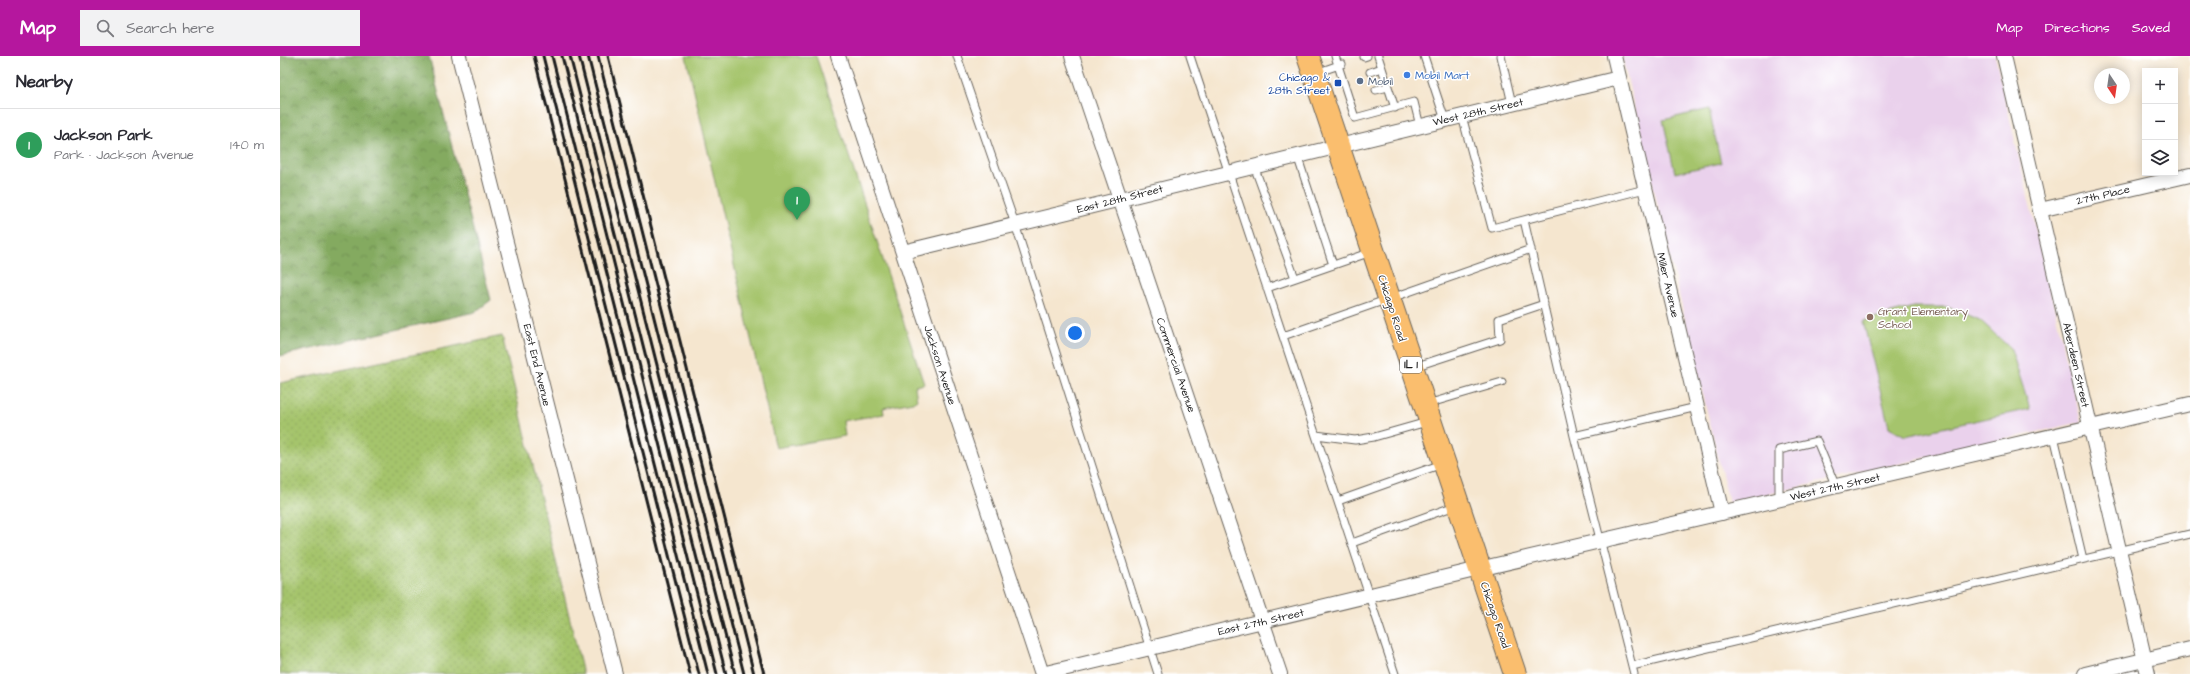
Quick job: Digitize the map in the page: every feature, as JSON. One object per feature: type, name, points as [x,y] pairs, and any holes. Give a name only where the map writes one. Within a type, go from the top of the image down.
[{"type":"main road","name":"Chicago Road","points":[[1311,65],[1515,674]]},
{"type":"street","name":"East End Avenue","points":[[459,56],[615,674]]},
{"type":"street","name":"Jackson Avenue","points":[[838,56],[1042,674]]},
{"type":"street","name":"Commercial Avenue","points":[[1072,56],[1119,199],[1264,622],[1280,674]]},
{"type":"street","name":"Miller Avenue","points":[[1614,56],[1722,513]]},
{"type":"street","name":"Aberdeen Street","points":[[2004,56],[2148,674]]},
{"type":"street","name":"West 28th Street","points":[[1338,146],[1619,78]]},
{"type":"street","name":"East 28th Street","points":[[903,252],[1338,146]]},
{"type":"street","name":"27th Place","points":[[2040,210],[2190,175]]},
{"type":"street","name":"West 27th Street","points":[[1479,569],[2190,404]]},
{"type":"street","name":"East 27th Street","points":[[1042,674],[1264,622],[1479,569]]},
{"type":"street","points":[[2085,674],[2190,649]]},
{"type":"lane","points":[[957,56],[1015,224],[1158,674]]},
{"type":"lane","points":[[1190,56],[1395,674]]},
{"type":"lane","points":[[1335,56],[1340,65],[1356,118],[1414,102],[1420,126]]},
{"type":"lane","points":[[1378,56],[1395,108]]},
{"type":"lane","points":[[1424,56],[1445,120]]},
{"type":"lane","points":[[1501,56],[1512,104]]},
{"type":"lane","points":[[1311,65],[1340,65]]},
{"type":"lane","points":[[1370,72],[1382,68]]},
{"type":"lane","points":[[1376,90],[1388,87]]},
{"type":"lane","points":[[1462,116],[1492,228],[1645,189]]},
{"type":"lane","points":[[1297,155],[1333,265]]},
{"type":"lane","points":[[1254,166],[1295,278]]},
{"type":"lane","points":[[1524,220],[1574,436],[1634,674]]},
{"type":"lane","points":[[1283,336],[1531,249]]},
{"type":"lane","points":[[1267,288],[1373,251]]},
{"type":"lane","points":[[1412,368],[1500,339],[1499,320],[1544,304]]},
{"type":"lane","points":[[1316,435],[1355,440],[1374,437],[1502,382]]},
{"type":"lane","points":[[1574,436],[1697,407]]},
{"type":"lane","points":[[2054,436],[2083,559]]},
{"type":"lane","points":[[1779,500],[1779,450],[1817,441],[1836,487]]},
{"type":"lane","points":[[1338,502],[1444,464]]},
{"type":"lane","points":[[1352,542],[1458,506]]},
{"type":"lane","points":[[1632,666],[2190,534]]},
{"type":"shaded area","name":"Grant Elementary School","points":[[1622,56],[1995,56],[2081,422],[1729,503]]},
{"type":"green space","points":[[280,56],[429,56],[491,300],[475,312],[280,356]]},
{"type":"green space","points":[[686,56],[816,56],[924,384],[915,386],[917,401],[883,408],[884,414],[843,421],[845,436],[776,448]]},
{"type":"green space","points":[[1709,109],[1721,163],[1675,173],[1663,120]]},
{"type":"green space","points":[[1913,307],[1947,307],[1980,320],[2011,349],[2030,409],[1905,436],[1889,427],[1863,321]]},
{"type":"green space","points":[[502,336],[583,674],[280,674],[280,383]]},
{"type":"railway","points":[[534,56],[690,674]]},
{"type":"railway","points":[[543,56],[699,674]]},
{"type":"railway","points":[[552,56],[708,674]]},
{"type":"railway","points":[[562,56],[717,674]]},
{"type":"railway","points":[[570,56],[726,674]]},
{"type":"railway","points":[[579,56],[735,674]]},
{"type":"railway","points":[[588,56],[744,674]]},
{"type":"railway","points":[[598,56],[754,674]]},
{"type":"railway","points":[[608,56],[764,674]]},
{"type":"place","name":"Mobil Mart","points":[[1407,75]]},
{"type":"place","name":"Mobil","points":[[1360,81]]},
{"type":"place","name":"Chicago & 28th Street","points":[[1338,83]]},
{"type":"place","name":"Jackson Park","points":[[797,220]]},
{"type":"place","name":"Grant Elementary School","points":[[1870,317]]}]
